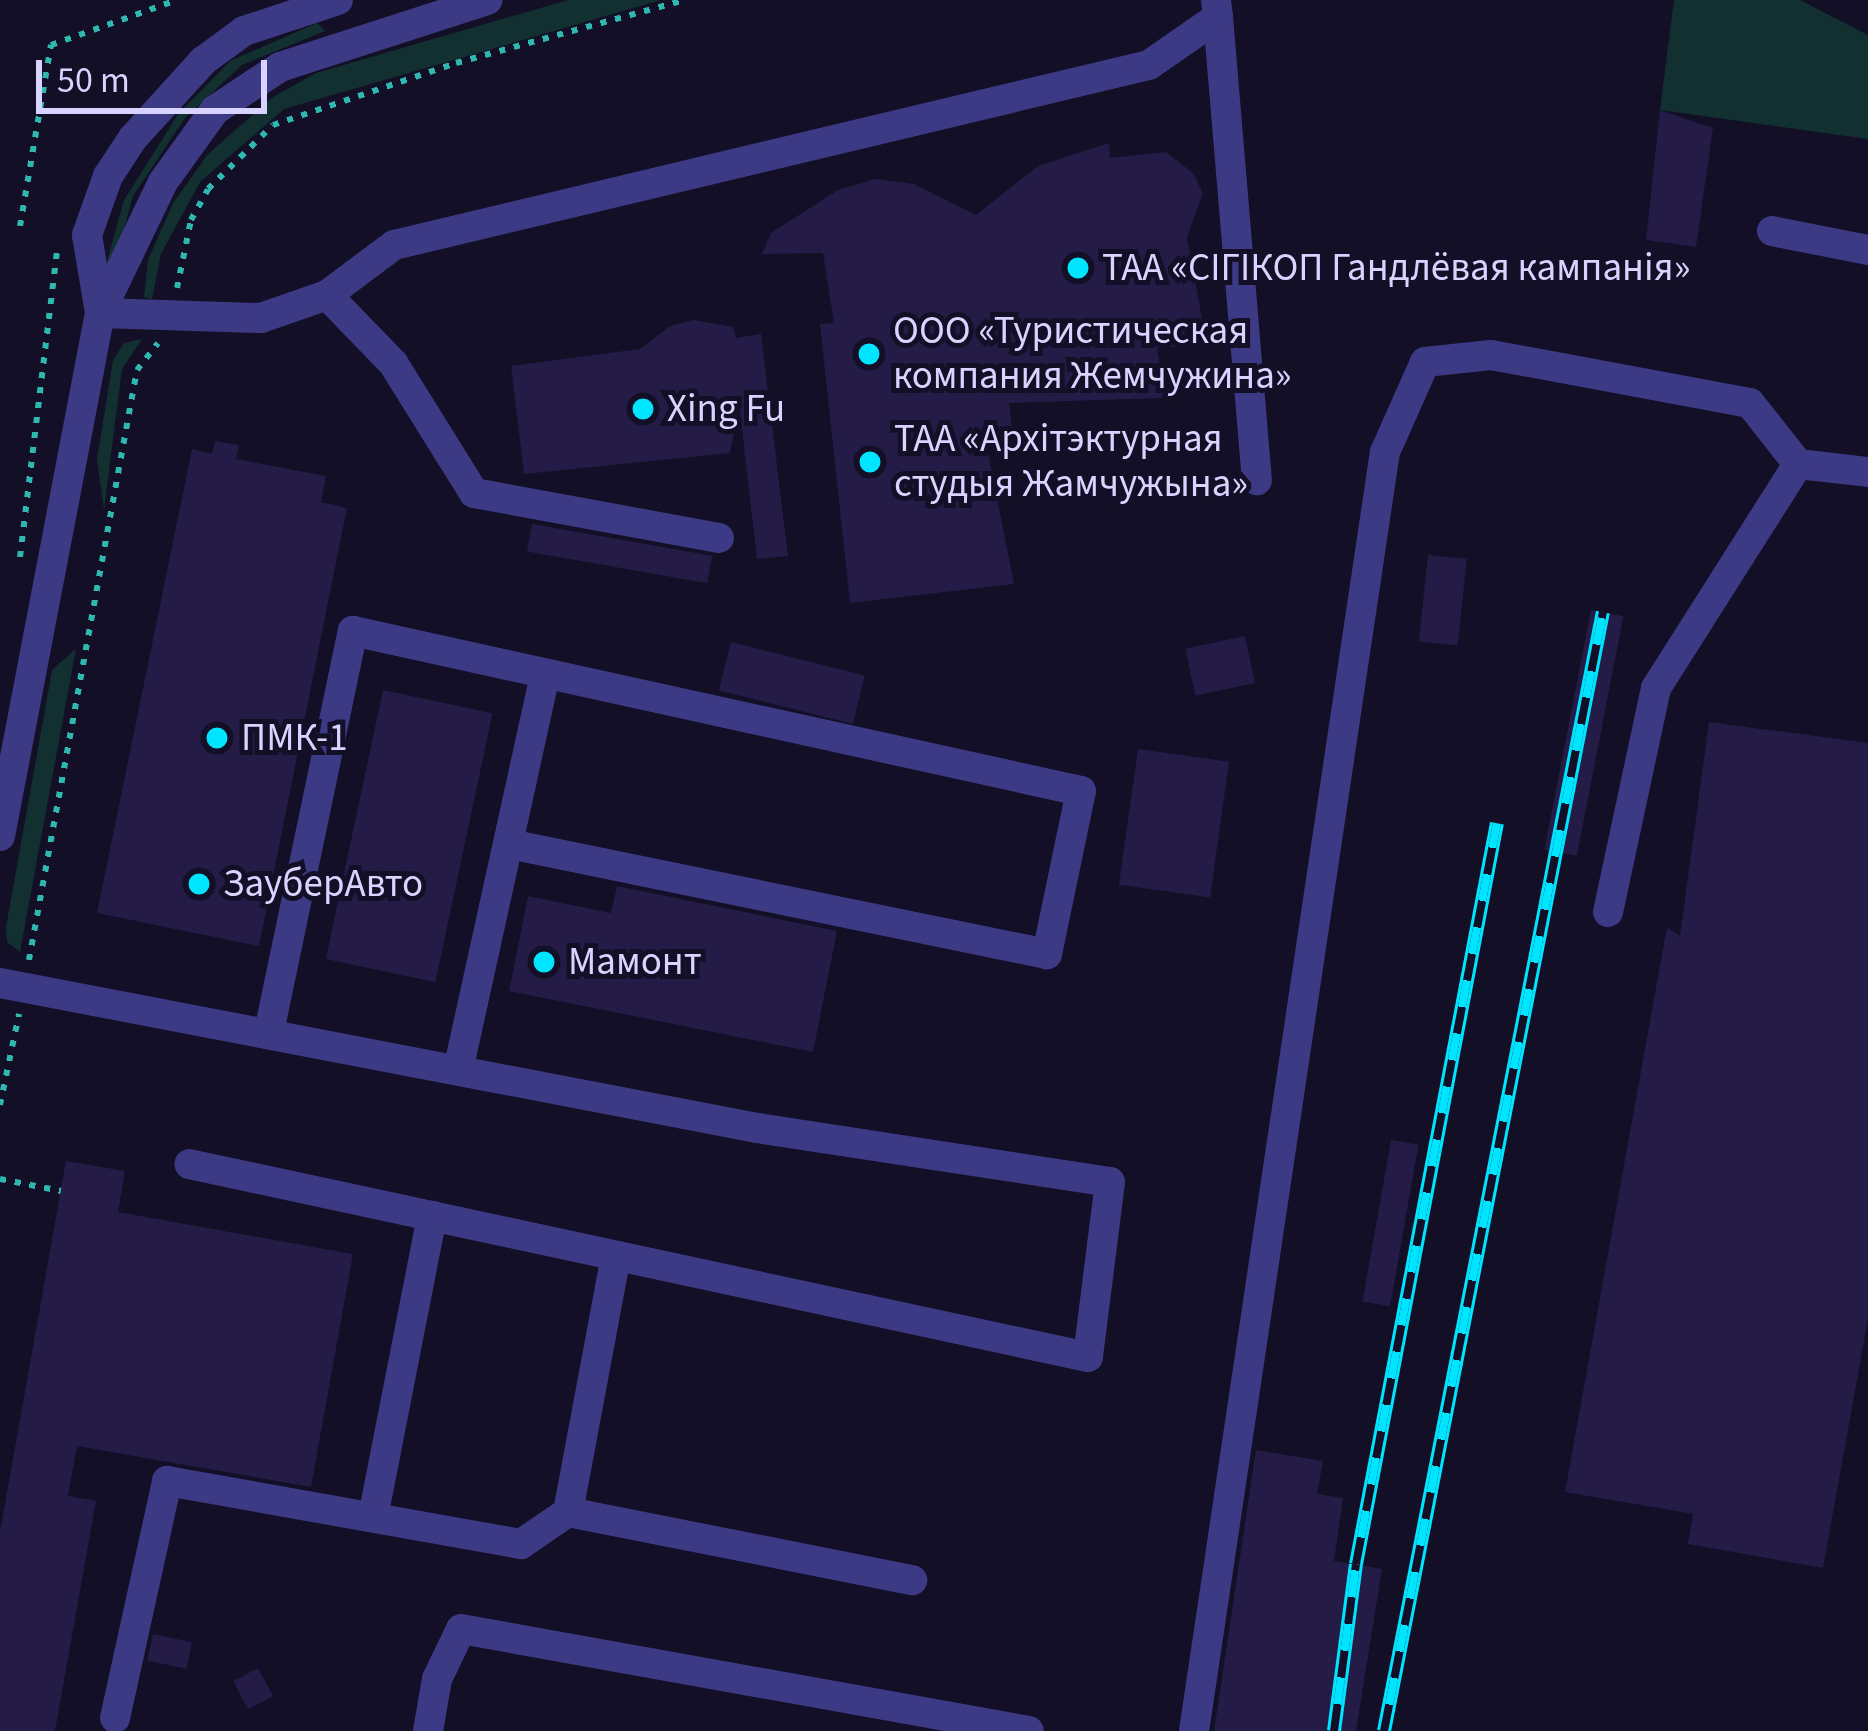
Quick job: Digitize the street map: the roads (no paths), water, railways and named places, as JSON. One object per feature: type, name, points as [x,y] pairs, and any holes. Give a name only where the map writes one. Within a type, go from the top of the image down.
[{"type":"street","points":[[100,313],[88,235],[133,137],[202,61],[244,31],[338,0]]},
{"type":"street","points":[[0,836],[13,710],[100,313],[163,182],[237,91],[305,57],[487,0]]},
{"type":"street","points":[[100,313],[176,320],[261,317],[327,295],[394,245],[1149,65],[1217,8]]},
{"type":"street","points":[[1217,8],[1257,480]]},
{"type":"street","points":[[1772,231],[1868,250]]},
{"type":"street","points":[[327,295],[393,363],[474,493],[718,538]]},
{"type":"street","points":[[1194,1731],[1385,452],[1425,362],[1491,355],[1750,403],[1798,464],[1868,472]]},
{"type":"street","points":[[1608,912],[1656,688],[1798,464]]},
{"type":"street","points":[[269,1032],[352,632],[1081,791],[1047,954],[509,844]]},
{"type":"street","points":[[459,1066],[545,674]]},
{"type":"street","points":[[12,986],[459,1066],[758,1128],[1110,1183],[1088,1357],[189,1164]]},
{"type":"street","points":[[373,1517],[432,1216]]},
{"type":"street","points":[[115,1718],[167,1480],[521,1544],[568,1512],[616,1256]]},
{"type":"street","points":[[568,1512],[912,1580]]},
{"type":"street","points":[[428,1731],[437,1679],[460,1629],[1029,1731]]},
{"type":"railway","points":[[1384,1731],[1603,612]]},
{"type":"railway","points":[[1334,1731],[1356,1564],[1497,823]]},
{"type":"place","name":"ТАА «СІГІКОП Гандлёвая кампанія»","points":[[1078,268]]},
{"type":"place","name":"ООО «Туристическая компания Жемчужина»","points":[[869,354]]},
{"type":"place","name":"Xing Fu","points":[[643,409]]},
{"type":"place","name":"ТАА «Архітэктурная студыя Жамчужына»","points":[[870,462]]},
{"type":"place","name":"ПМК-1","points":[[217,738]]},
{"type":"place","name":"ЗауберАвто","points":[[199,884]]},
{"type":"place","name":"Мамонт","points":[[544,962]]}]
